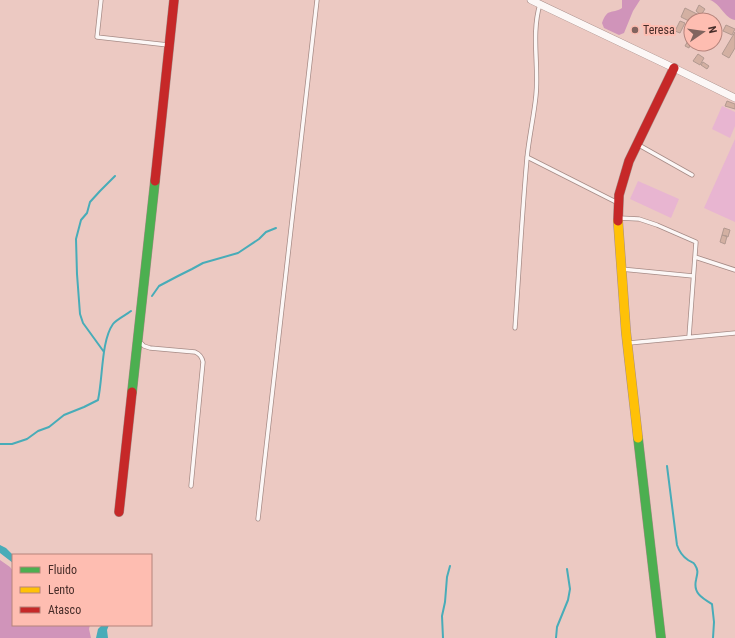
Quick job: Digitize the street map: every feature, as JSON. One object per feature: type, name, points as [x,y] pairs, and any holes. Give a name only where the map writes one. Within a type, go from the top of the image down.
[{"type":"street","points":[[119,512],[174,0]]},
{"type":"street","points":[[531,0],[735,98]]},
{"type":"street","points":[[661,638],[627,344],[618,218],[619,195],[629,161],[674,68]]},
{"type":"lane","points":[[101,0],[96,37],[169,45]]},
{"type":"lane","points":[[258,519],[317,0]]},
{"type":"lane","points":[[515,328],[527,157],[536,96],[536,15],[540,4]]},
{"type":"lane","points":[[638,144],[692,175]]},
{"type":"lane","points":[[527,157],[619,203]]},
{"type":"lane","points":[[618,218],[639,219],[696,242],[689,337]]},
{"type":"lane","points":[[695,257],[735,270]]},
{"type":"lane","points":[[621,269],[694,276]]},
{"type":"lane","points":[[627,344],[735,333]]},
{"type":"lane","points":[[137,339],[140,343],[147,347],[195,352],[202,357],[203,362],[192,486]]},
{"type":"shaded area","points":[[622,0],[640,0],[633,11],[624,33],[619,35],[604,28],[602,23],[608,13],[622,8]]},
{"type":"shaded area","points":[[710,0],[735,0],[735,20],[728,17],[714,2]]},
{"type":"shaded area","points":[[722,106],[735,112],[735,126],[730,138],[712,129]]},
{"type":"shaded area","points":[[735,139],[735,222],[704,208]]},
{"type":"shaded area","points":[[638,181],[679,199],[671,218],[630,199]]},
{"type":"shaded area","points":[[0,560],[12,570],[12,626],[90,626],[91,638],[0,638]]},
{"type":"water","points":[[0,545],[12,554],[12,562],[0,553]]},
{"type":"water","points":[[101,626],[109,626],[107,630],[108,638],[96,638],[98,629]]},
{"type":"building","points":[[699,5],[705,9],[703,12],[696,11]]},
{"type":"building","points":[[685,8],[693,12],[683,12]]},
{"type":"building","points":[[680,21],[683,22],[683,27],[680,33],[675,31]]},
{"type":"building","points":[[726,25],[735,29],[732,35],[723,31]]},
{"type":"building","points":[[735,32],[735,48],[729,58],[722,54]]},
{"type":"building","points":[[698,54],[704,58],[700,65],[693,61]]},
{"type":"building","points":[[703,62],[709,66],[707,69],[701,65]]},
{"type":"building","points":[[727,101],[735,104],[735,109],[725,106]]},
{"type":"building","points":[[724,228],[730,230],[728,237],[722,235]]},
{"type":"building","points":[[722,235],[727,236],[725,244],[720,242]]},
{"type":"waterway","points":[[104,352],[83,323],[80,314],[76,239],[81,220],[87,213],[90,202],[115,176]]},
{"type":"waterway","points":[[152,296],[159,286],[203,263],[238,253],[259,239],[266,232],[276,228]]},
{"type":"waterway","points":[[0,444],[12,444],[27,439],[38,431],[49,427],[64,415],[98,400],[104,350],[109,331],[115,322],[131,311]]},
{"type":"waterway","points":[[667,466],[677,545],[682,555],[694,563],[697,569],[695,585],[697,592],[712,604],[714,622],[713,638]]},
{"type":"waterway","points":[[443,638],[442,616],[447,577],[450,566]]},
{"type":"waterway","points":[[556,638],[557,627],[568,600],[570,589],[567,569]]},
{"type":"traffic: fast","points":[[132,392],[155,181]]},
{"type":"traffic: fast","points":[[638,438],[661,638]]},
{"type":"traffic: slow","points":[[618,221],[626,332],[638,438]]},
{"type":"traffic: jam","points":[[155,181],[174,0]]},
{"type":"traffic: jam","points":[[618,221],[619,195],[629,161],[674,68]]},
{"type":"traffic: jam","points":[[119,512],[132,392]]},
{"type":"place","name":"Teresa","points":[[635,30]]}]
